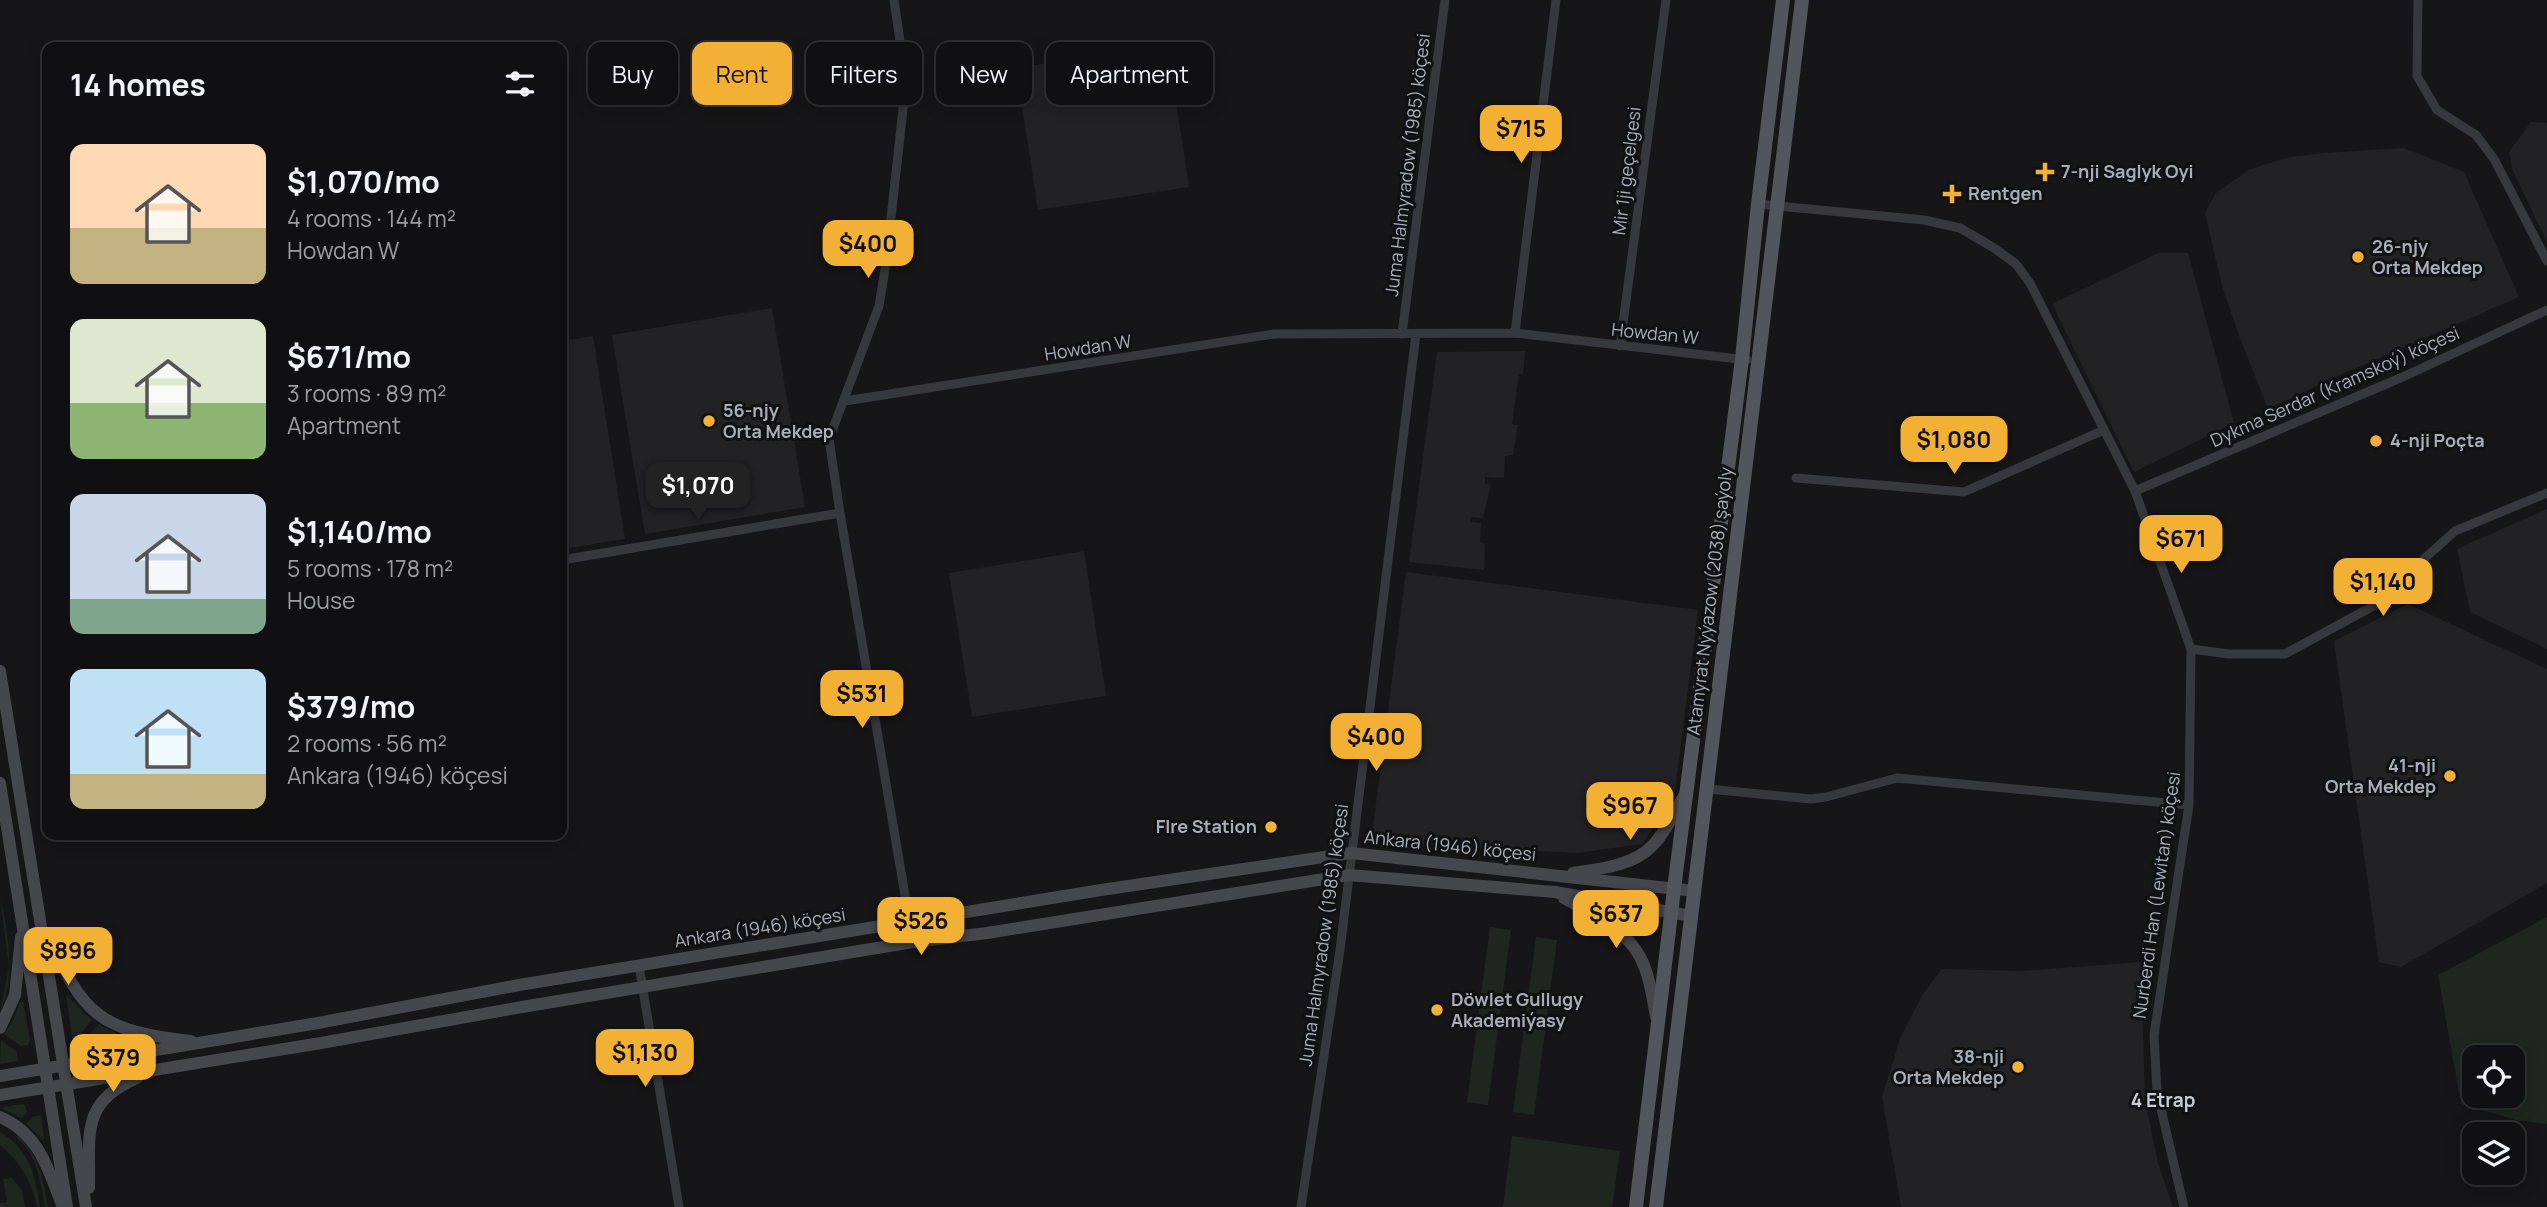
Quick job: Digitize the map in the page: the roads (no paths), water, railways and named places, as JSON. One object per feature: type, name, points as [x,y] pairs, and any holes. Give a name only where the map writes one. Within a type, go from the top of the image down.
[{"type":"main road","name":"Atamyrat Nyýazow (2038) şaýoly","points":[[1636,1207],[1742,359],[1783,0]]},
{"type":"main road","name":"Atamyrat Nyýazow (2038) şaýoly","points":[[1656,1207],[1708,789],[1726,604],[1759,361],[1802,0]]},
{"type":"main road","points":[[0,671],[87,1207]]},
{"type":"main road","points":[[0,783],[50,1087],[65,1207]]},
{"type":"main road","points":[[1557,876],[1608,867],[1633,859],[1651,848],[1688,788]]},
{"type":"main road","name":"Ankara (1946) köçesi","points":[[0,1076],[205,1043],[639,966],[1148,883],[1351,853],[1695,891]]},
{"type":"main road","name":"Ankara (1946) köçesi","points":[[50,1087],[913,942],[986,933],[1349,875],[1555,892],[1692,916]]},
{"type":"main road","points":[[1555,892],[1621,931],[1633,944],[1646,970],[1658,1024]]},
{"type":"main road","points":[[40,913],[61,967],[73,988],[91,1009],[116,1026],[136,1033],[205,1043]]},
{"type":"main road","points":[[0,1028],[10,1010],[18,981],[22,916]]},
{"type":"main road","points":[[87,1207],[89,1131],[92,1117],[103,1099],[112,1091],[153,1071]]},
{"type":"main road","points":[[0,1095],[50,1087]]},
{"type":"main road","points":[[0,1117],[23,1130],[41,1151],[65,1207]]},
{"type":"street","points":[[894,0],[906,82],[899,162],[879,306],[829,439],[839,513],[913,942]]},
{"type":"street","name":"Juma Halmyradow (1985) köçesi","points":[[1402,334],[1445,0]]},
{"type":"street","points":[[1516,333],[1556,0]]},
{"type":"street","name":"Mir 1ji geçelgesi","points":[[1620,346],[1665,0]]},
{"type":"street","points":[[2418,0],[2417,76],[2437,110],[2476,135],[2494,159],[2547,261]]},
{"type":"street","name":"Nurberdi Han (Lewitan) köçesi","points":[[1758,204],[1924,220],[1960,228],[2016,264],[2030,283],[2135,491],[2192,649],[2189,804],[2154,1035],[2157,1092],[2185,1207]]},
{"type":"street","name":"Dykma Serdar (Kramskoý) köçesi","points":[[2135,491],[2405,376],[2547,310]]},
{"type":"street","name":"Howdan W","points":[[845,401],[1273,334],[1516,333],[1759,361]]},
{"type":"street","name":"Juma Halmyradow (1985) köçesi","points":[[1301,1207],[1340,950],[1416,334]]},
{"type":"street","points":[[1797,478],[1964,492],[2104,430]]},
{"type":"street","points":[[2192,649],[2229,654],[2286,654],[2399,592],[2404,576],[2455,531],[2547,493]]},
{"type":"street","points":[[567,559],[839,513]]},
{"type":"street","points":[[1708,789],[1811,799],[1897,778],[2189,804]]},
{"type":"street","points":[[639,966],[679,1207]]},
{"type":"place","name":"7-nji Saglyk Oyi","points":[[2045,172]]},
{"type":"place","name":"Rentgen","points":[[1952,194]]},
{"type":"place","name":"26-njy Orta Mekdep","points":[[2358,257]]},
{"type":"place","name":"56-njy Orta Mekdep","points":[[709,421]]},
{"type":"place","name":"4-nji Poçta","points":[[2376,441]]},
{"type":"place","name":"41-nji Orta Mekdep","points":[[2450,776]]},
{"type":"place","name":"FIre Station","points":[[1271,827]]},
{"type":"place","name":"Döwlet Gullugy Akademiýasy","points":[[1437,1010]]},
{"type":"place","name":"38-nji Orta Mekdep","points":[[2018,1067]]},
{"type":"district","name":"4 Etrap","points":[[2163,1100]]}]
